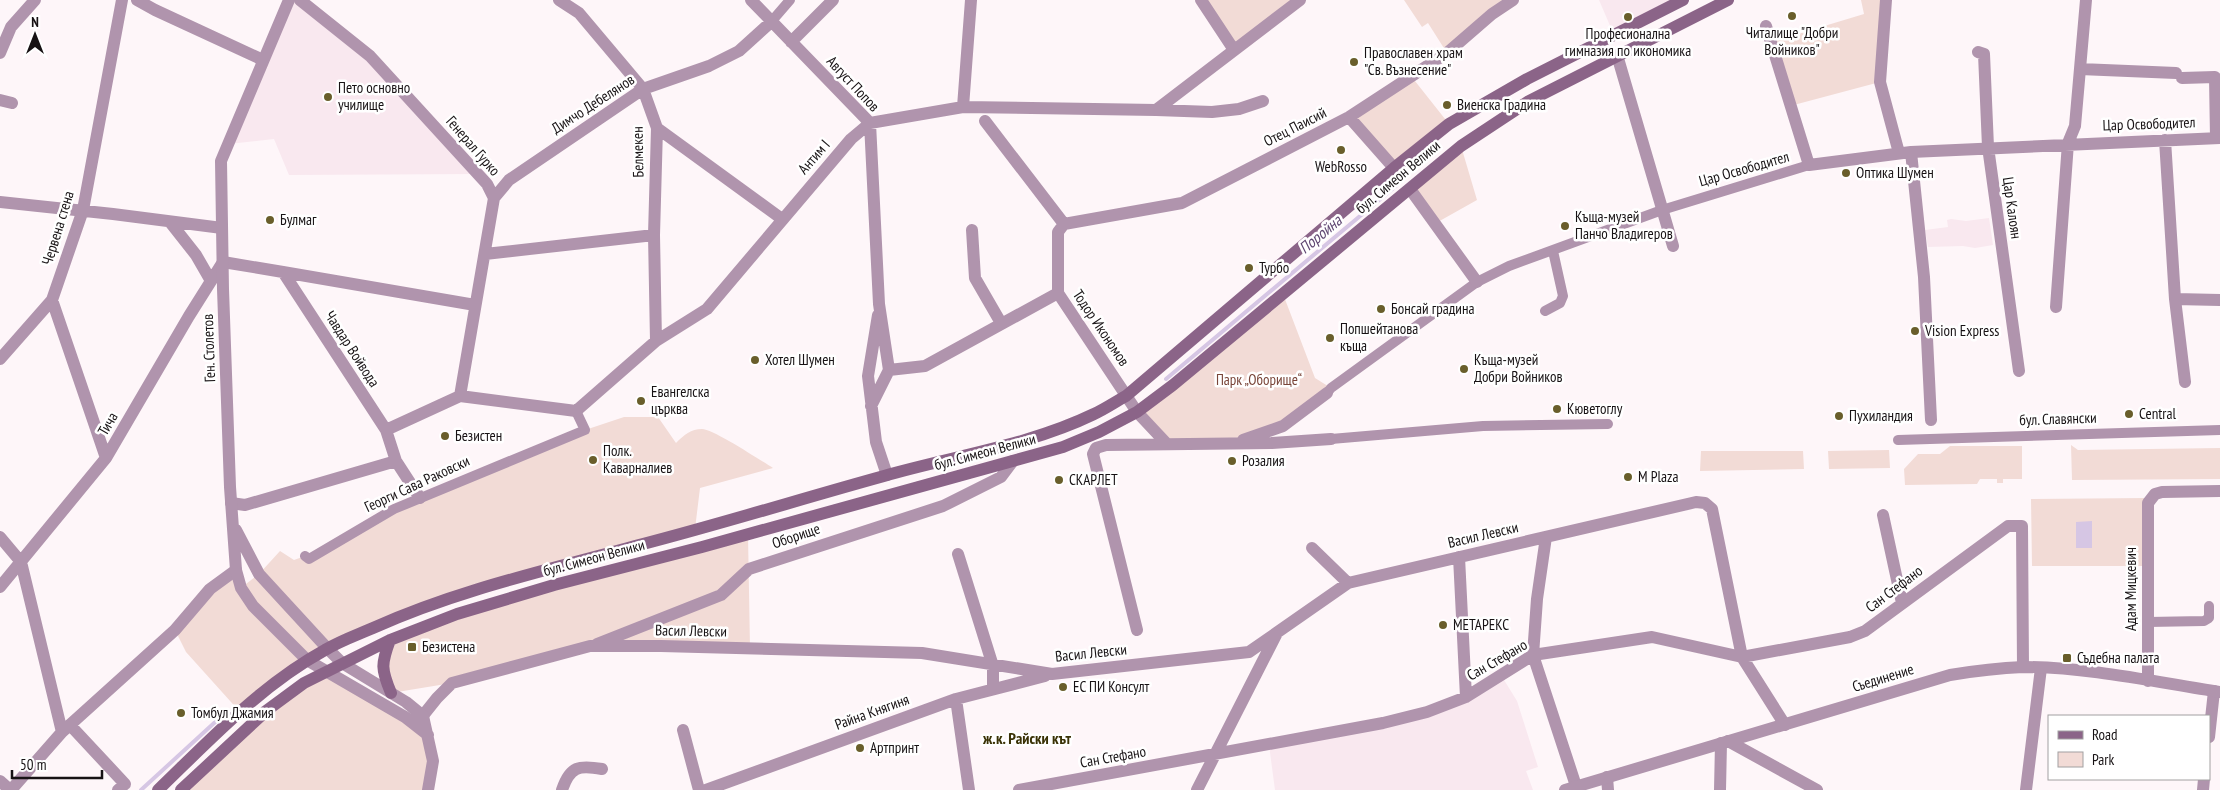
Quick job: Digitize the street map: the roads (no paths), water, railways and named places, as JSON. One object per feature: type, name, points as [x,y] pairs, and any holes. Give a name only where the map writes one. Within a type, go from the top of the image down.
[{"type":"main road","name":"бул. Симеон Велики","points":[[158,790],[240,712],[307,660],[327,648],[403,615],[445,599],[549,568],[642,545],[887,475],[992,449],[1050,431],[1093,414],[1126,396],[1394,168],[1449,124],[1527,79],[1683,0]]},
{"type":"main road","name":"бул. Симеон Велики","points":[[181,790],[266,711],[304,683],[390,640],[457,614],[554,585],[702,548],[1063,447],[1099,432],[1137,412],[1173,385],[1461,146],[1530,101],[1728,0]]},
{"type":"main road","points":[[390,640],[382,661],[385,678],[391,693]]},
{"type":"street","points":[[0,53],[11,27],[35,0]]},
{"type":"street","name":"Червена стена","points":[[52,300],[82,210],[122,0]]},
{"type":"street","points":[[137,0],[262,60]]},
{"type":"street","name":"Ген. Столетов","points":[[289,0],[262,60],[221,161],[231,503],[236,570],[242,588],[253,606],[307,660],[324,672],[420,720]]},
{"type":"street","name":"Генерал Гурко","points":[[300,0],[370,56],[487,184],[494,198],[460,396]]},
{"type":"street","name":"Белмекен","points":[[559,0],[578,13],[643,89],[657,128],[654,235],[656,340]]},
{"type":"street","name":"Август Попов","points":[[751,0],[870,123],[879,304]]},
{"type":"street","points":[[771,22],[790,0]]},
{"type":"street","points":[[791,42],[833,0]]},
{"type":"street","points":[[963,107],[971,0]]},
{"type":"street","points":[[1201,0],[1234,50]]},
{"type":"street","points":[[1156,110],[1300,0]]},
{"type":"street","name":"Отец Паисий","points":[[1064,224],[1182,203],[1349,117],[1447,52],[1492,14],[1513,0]]},
{"type":"street","points":[[1886,0],[1880,82],[1905,153],[1924,277],[1931,420]]},
{"type":"street","points":[[2056,307],[2068,143],[2074,126],[2086,0]]},
{"type":"street","name":"Димчо Дебелянов","points":[[494,198],[509,180],[643,89],[709,66],[738,50],[771,22]]},
{"type":"street","points":[[1766,26],[1810,165]]},
{"type":"street","name":"Цар Калоян","points":[[1978,52],[1984,54],[1988,147],[2019,371]]},
{"type":"street","points":[[1617,55],[1673,246]]},
{"type":"street","points":[[2080,69],[2215,77],[2218,138]]},
{"type":"street","points":[[870,123],[963,107],[1212,112],[1239,109],[1263,101]]},
{"type":"street","points":[[1349,117],[1394,168]]},
{"type":"street","points":[[985,121],[1064,224]]},
{"type":"street","name":"Антим I","points":[[576,411],[656,340],[707,309],[782,218],[851,139],[870,123]]},
{"type":"street","points":[[657,128],[782,218]]},
{"type":"street","name":"Цар Освободител","points":[[1327,393],[1331,388],[1477,282],[1508,266],[1662,210],[1806,168],[1810,165],[1905,153],[1988,147],[2218,138]]},
{"type":"street","points":[[2164,140],[2175,299],[2185,382]]},
{"type":"street","points":[[1410,189],[1477,282]]},
{"type":"street","points":[[0,202],[82,210],[222,228]]},
{"type":"street","points":[[170,222],[196,255],[211,281]]},
{"type":"street","name":"Тодор Икономов","points":[[1064,224],[1058,232],[1058,293],[1137,412],[1167,444]]},
{"type":"street","points":[[972,230],[976,278],[1001,323]]},
{"type":"street","points":[[485,254],[654,235]]},
{"type":"street","points":[[1545,311],[1560,303],[1563,296],[1553,251]]},
{"type":"street","points":[[223,262],[475,305]]},
{"type":"street","name":"Тича","points":[[0,587],[106,458],[223,262]]},
{"type":"street","name":"Чавдар Войвода","points":[[283,272],[386,430],[396,461],[420,498]]},
{"type":"street","points":[[889,370],[925,366],[1058,293]]},
{"type":"street","points":[[2175,299],[2220,300]]},
{"type":"street","points":[[0,359],[52,300],[106,458]]},
{"type":"street","points":[[871,406],[889,370],[879,304]]},
{"type":"street","points":[[879,304],[868,376],[876,442],[887,475]]},
{"type":"street","points":[[1234,444],[1282,426],[1327,393]]},
{"type":"street","points":[[386,430],[460,396],[576,411]]},
{"type":"street","name":"Георги Сава Раковски","points":[[305,556],[309,560],[394,509],[585,430],[576,411]]},
{"type":"street","points":[[1137,630],[1093,454],[1096,448],[1106,445],[1272,443],[1483,426],[1608,424]]},
{"type":"street","name":"бул. Славянски","points":[[1898,440],[2220,430]]},
{"type":"street","points":[[231,503],[245,505],[396,461]]},
{"type":"street","name":"Оборище","points":[[590,646],[721,595],[750,569],[942,506],[1001,477],[1013,461]]},
{"type":"street","name":"Адам Мицкевич","points":[[2148,681],[2147,509],[2151,498],[2162,492],[2220,491]]},
{"type":"street","name":"Васил Левски","points":[[420,720],[437,698],[452,684],[590,646],[922,653],[993,666],[1052,674],[1249,652],[1348,583],[1696,502],[1705,503],[1712,509],[1742,657]]},
{"type":"street","points":[[1883,515],[1902,603]]},
{"type":"street","points":[[232,521],[244,549],[259,574],[327,648],[342,663],[419,710],[420,720],[428,735],[433,761],[428,790]]},
{"type":"street","name":"Сан Стефано","points":[[1019,790],[1383,723],[1427,712],[1466,697],[1533,655],[1652,637],[1742,657],[1850,637],[1865,631],[2008,526],[2022,526],[2023,667]]},
{"type":"street","points":[[0,537],[22,562],[66,728],[125,784],[118,790]]},
{"type":"street","points":[[1546,537],[1537,598],[1533,655],[1570,788]]},
{"type":"street","points":[[1312,548],[1348,583]]},
{"type":"street","points":[[958,554],[993,666],[993,690]]},
{"type":"street","points":[[1459,558],[1466,697]]},
{"type":"street","points":[[0,781],[10,790],[66,728],[175,630],[210,589],[236,570]]},
{"type":"street","points":[[2148,622],[2204,621],[2209,618],[2209,606]]},
{"type":"street","points":[[1197,790],[1278,631]]},
{"type":"street","points":[[1742,657],[1785,725]]},
{"type":"street","name":"Съединение","points":[[1570,788],[1607,784],[1724,742],[1950,676],[1977,671],[2023,667],[2041,668],[2148,681],[2217,692]]},
{"type":"street","points":[[2026,790],[2041,668]]},
{"type":"street","name":"Райна Княгиня","points":[[706,790],[956,699],[1052,674]]},
{"type":"street","points":[[2210,731],[2217,692]]},
{"type":"street","points":[[956,699],[969,790]]},
{"type":"street","points":[[683,730],[700,790]]},
{"type":"street","points":[[1720,790],[1724,742],[1817,790]]},
{"type":"street","points":[[562,790],[566,779],[574,770],[584,766],[602,769]]},
{"type":"waterway","name":"Поройна","points":[[1166,379],[1397,185]]},
{"type":"waterway","name":"Поройна","points":[[141,790],[225,713]]},
{"type":"place","name":"Читалище \"Добри Войников\"","points":[[1792,16]]},
{"type":"place","name":"Професионална гимназия по икономика","points":[[1628,17]]},
{"type":"place","name":"Православен храм \"Св. Възнесение\"","points":[[1354,62]]},
{"type":"place","name":"Пето основно училище","points":[[328,97]]},
{"type":"place","name":"Виенска Градина","points":[[1447,105]]},
{"type":"place","name":"WebRosso","points":[[1341,150]]},
{"type":"place","name":"Оптика Шумен","points":[[1846,173]]},
{"type":"place","name":"Булмаг","points":[[270,220]]},
{"type":"place","name":"Къща-музей Панчо Владигеров","points":[[1565,226]]},
{"type":"place","name":"Турбо","points":[[1249,268]]},
{"type":"place","name":"Бонсай градина","points":[[1381,309]]},
{"type":"place","name":"Vision Express","points":[[1915,331]]},
{"type":"place","name":"Попшейтанова къща","points":[[1330,338]]},
{"type":"place","name":"Хотел Шумен","points":[[755,360]]},
{"type":"place","name":"Къща-музей Добри Войников","points":[[1464,369]]},
{"type":"place","name":"Евангелска църква","points":[[641,401]]},
{"type":"place","name":"Кюветоглу","points":[[1557,409]]},
{"type":"place","name":"Central","points":[[2129,414]]},
{"type":"place","name":"Пухиландия","points":[[1839,416]]},
{"type":"place","name":"Безистен","points":[[445,436]]},
{"type":"place","name":"Полк. Каварналиев","points":[[593,460]]},
{"type":"place","name":"Розалия","points":[[1232,461]]},
{"type":"place","name":"M Plaza","points":[[1628,477]]},
{"type":"place","name":"СКАРЛЕТ","points":[[1059,480]]},
{"type":"place","name":"МЕТАРЕКС","points":[[1443,625]]},
{"type":"place","name":"Безистена","points":[[412,647]]},
{"type":"place","name":"Съдебна палата","points":[[2067,658]]},
{"type":"place","name":"ЕС ПИ Консулт","points":[[1063,687]]},
{"type":"place","name":"Томбул Джамия","points":[[181,713]]},
{"type":"place","name":"Артпринт","points":[[860,748]]},
{"type":"district","name":"ж.к. Райски кът","points":[[1027,738]]},
{"type":"park label","name":"Парк „Оборище“","points":[[1259,380]]}]
